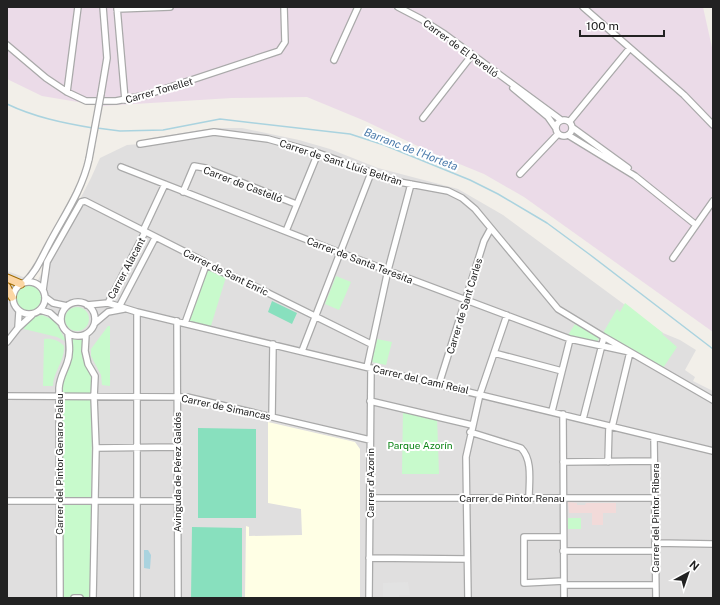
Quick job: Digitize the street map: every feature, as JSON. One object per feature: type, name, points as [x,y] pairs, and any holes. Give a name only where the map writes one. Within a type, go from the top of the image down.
[{"type":"main road","points":[[7,278],[23,283]]},
{"type":"main road","points":[[7,287],[12,298]]},
{"type":"street","points":[[67,92],[78,7]]},
{"type":"street","points":[[7,304],[12,298],[16,287],[23,283],[41,261],[85,176],[101,94],[106,58],[103,7]]},
{"type":"street","points":[[125,100],[117,8],[170,7]]},
{"type":"street","name":"Carrer Tonellet","points":[[7,45],[46,78],[67,92],[86,101],[125,100],[279,51],[285,42],[284,7]]},
{"type":"street","points":[[334,60],[358,7]]},
{"type":"street","name":"Carrer de El Perelló","points":[[398,7],[421,19],[561,120]]},
{"type":"street","points":[[583,7],[684,95],[713,125]]},
{"type":"street","points":[[570,121],[630,48]]},
{"type":"street","points":[[423,118],[472,55]]},
{"type":"street","name":"Carrer de El Perelló","points":[[503,78],[523,97],[548,117],[555,127]]},
{"type":"street","points":[[558,134],[555,127],[561,120],[570,121]]},
{"type":"street","points":[[570,121],[573,128],[628,168],[635,176]]},
{"type":"street","points":[[568,135],[573,128]]},
{"type":"street","name":"Carrer de Sant Lluís Beltràn","points":[[140,144],[195,134],[221,132],[278,141],[318,153],[371,173],[411,184],[448,191],[462,198],[475,209],[490,230],[558,308],[604,337],[713,400]]},
{"type":"street","points":[[558,134],[568,135],[635,176],[696,225]]},
{"type":"street","points":[[520,174],[558,134]]},
{"type":"street","points":[[286,231],[318,153]]},
{"type":"street","name":"Carrer de Castelló","points":[[182,192],[194,166],[205,168],[296,204]]},
{"type":"street","name":"Carrer de Santa Teresita","points":[[121,167],[182,192],[570,339],[601,345]]},
{"type":"street","points":[[302,351],[371,173]]},
{"type":"street","name":"Carrer Alacant","points":[[108,303],[144,232],[165,184]]},
{"type":"street","name":"Carrer d'Azorin","points":[[369,598],[369,367],[371,344],[388,270],[411,184]]},
{"type":"street","name":"Carrer de Sant Enric","points":[[41,288],[47,262],[81,202],[85,201],[155,238],[205,262],[206,265],[248,283],[371,344]]},
{"type":"street","points":[[674,258],[713,201]]},
{"type":"street","name":"Carrer de Sant Carles","points":[[439,384],[484,241],[490,230]]},
{"type":"street","points":[[119,307],[155,238]]},
{"type":"street","points":[[41,261],[41,288],[45,297],[53,303],[67,306]]},
{"type":"street","points":[[185,323],[206,265]]},
{"type":"street","points":[[23,283],[30,282],[41,288]]},
{"type":"street","points":[[7,342],[18,328],[40,310],[43,306],[45,297]]},
{"type":"street","points":[[12,298],[14,306],[19,312],[32,315]]},
{"type":"street","points":[[40,310],[50,313],[61,323],[68,333],[79,336],[86,334],[94,325],[93,313],[86,305],[74,303],[67,306],[62,312],[61,323]]},
{"type":"street","name":"Carrer del Camí Reial","points":[[86,305],[108,303],[137,312],[713,451]]},
{"type":"street","name":"Carrer del Camí Reial","points":[[94,325],[98,319],[108,312],[128,309]]},
{"type":"street","points":[[18,328],[19,312]]},
{"type":"street","points":[[137,312],[137,598]]},
{"type":"street","points":[[468,598],[466,457],[470,432],[480,394],[507,315]]},
{"type":"street","name":"Avinguda de Pérez Galdós","points":[[177,321],[178,598]]},
{"type":"street","name":"Carrer del Pintor Genaro Palau","points":[[60,598],[59,396],[60,376],[67,364],[70,350],[68,333]]},
{"type":"street","points":[[86,334],[85,351],[88,364],[95,376],[96,501],[94,598]]},
{"type":"street","points":[[583,419],[604,337]]},
{"type":"street","points":[[552,411],[570,339]]},
{"type":"street","points":[[272,417],[273,344]]},
{"type":"street","name":"Carrer de Sant Lluís Beltràn","points":[[601,345],[630,352]]},
{"type":"street","points":[[608,462],[611,426],[630,352]]},
{"type":"street","points":[[494,354],[562,371]]},
{"type":"street","name":"Carrer de Simancas","points":[[7,396],[186,397],[370,440]]},
{"type":"street","points":[[370,401],[472,425]]},
{"type":"street","points":[[563,414],[564,598]]},
{"type":"street","points":[[470,432],[521,448],[526,453],[528,459],[529,498]]},
{"type":"street","name":"Carrer del Pintor Ribera","points":[[654,437],[656,598]]},
{"type":"street","points":[[96,448],[177,447]]},
{"type":"street","points":[[563,462],[654,462]]},
{"type":"street","name":"Carrer de Pintor Renau","points":[[370,498],[654,498]]},
{"type":"street","points":[[7,501],[177,501]]},
{"type":"street","points":[[563,537],[524,537],[524,583],[655,585]]},
{"type":"street","points":[[655,543],[713,544]]},
{"type":"street","points":[[563,551],[655,552]]},
{"type":"street","points":[[369,558],[467,559]]},
{"type":"street","points":[[74,598],[80,598]]},
{"type":"shaded area","points":[[7,7],[703,7],[713,52],[713,332],[524,197],[484,174],[430,152],[365,121],[307,97],[232,98],[102,106],[42,96],[7,79]]},
{"type":"shaded area","points":[[214,128],[242,128],[299,140],[330,149],[378,168],[458,189],[503,215],[663,333],[680,340],[696,350],[685,370],[695,377],[693,381],[713,391],[713,598],[7,598],[7,271],[37,282],[100,158],[127,145],[140,144],[151,138]]},
{"type":"shaded area","points":[[268,422],[355,442],[360,449],[360,598],[245,598],[246,526],[249,527],[249,536],[302,535],[301,509],[268,503]]},
{"type":"shaded area","points":[[568,502],[577,503],[577,505],[585,505],[586,503],[616,503],[616,513],[603,513],[603,525],[592,525],[592,513],[569,513]]},
{"type":"shaded area","points":[[408,582],[410,595],[399,595],[399,598],[383,598],[383,583]]},
{"type":"green space","points":[[205,268],[226,277],[210,329],[185,323]]},
{"type":"green space","points":[[336,276],[351,282],[339,310],[325,304]]},
{"type":"green space","points":[[28,285],[37,289],[41,298],[37,307],[28,311],[19,307],[15,298],[19,289]]},
{"type":"green space","points":[[272,301],[297,313],[292,324],[268,312]]},
{"type":"green space","points":[[625,303],[663,333],[662,334],[677,347],[663,368],[603,333],[617,309],[620,312]]},
{"type":"green space","points":[[72,307],[82,307],[89,314],[89,324],[82,331],[72,331],[65,324],[65,314]]},
{"type":"green space","points":[[42,315],[54,320],[67,342],[57,337],[24,329],[23,327],[34,317]]},
{"type":"green space","points":[[575,324],[599,338],[597,342],[568,335]]},
{"type":"green space","points":[[108,326],[110,326],[110,386],[102,385],[101,375],[91,356],[91,349]]},
{"type":"green space","points":[[44,339],[55,340],[64,346],[63,357],[55,376],[53,386],[43,386]]},
{"type":"green space","points":[[72,339],[82,339],[82,357],[92,377],[91,598],[74,596],[62,598],[62,384],[72,348]]},
{"type":"green space","points":[[377,339],[392,342],[386,365],[372,362]]},
{"type":"green space","name":"Parque Azorín","points":[[403,408],[437,416],[439,474],[402,474]]},
{"type":"green space","points":[[198,428],[256,429],[256,518],[198,518]]},
{"type":"green space","points":[[568,518],[581,518],[581,529],[568,529]]},
{"type":"green space","points":[[192,527],[242,528],[242,598],[191,598]]},
{"type":"water","points":[[144,550],[148,550],[151,555],[150,569],[144,568]]},
{"type":"waterway","name":"Barranc de l'Horteta","points":[[7,104],[28,113],[49,119],[93,128]]},
{"type":"waterway","name":"Barranc de l'Horteta","points":[[97,128],[120,131],[163,130],[220,119],[350,134],[384,145],[470,180],[498,194],[547,223],[713,349]]}]
